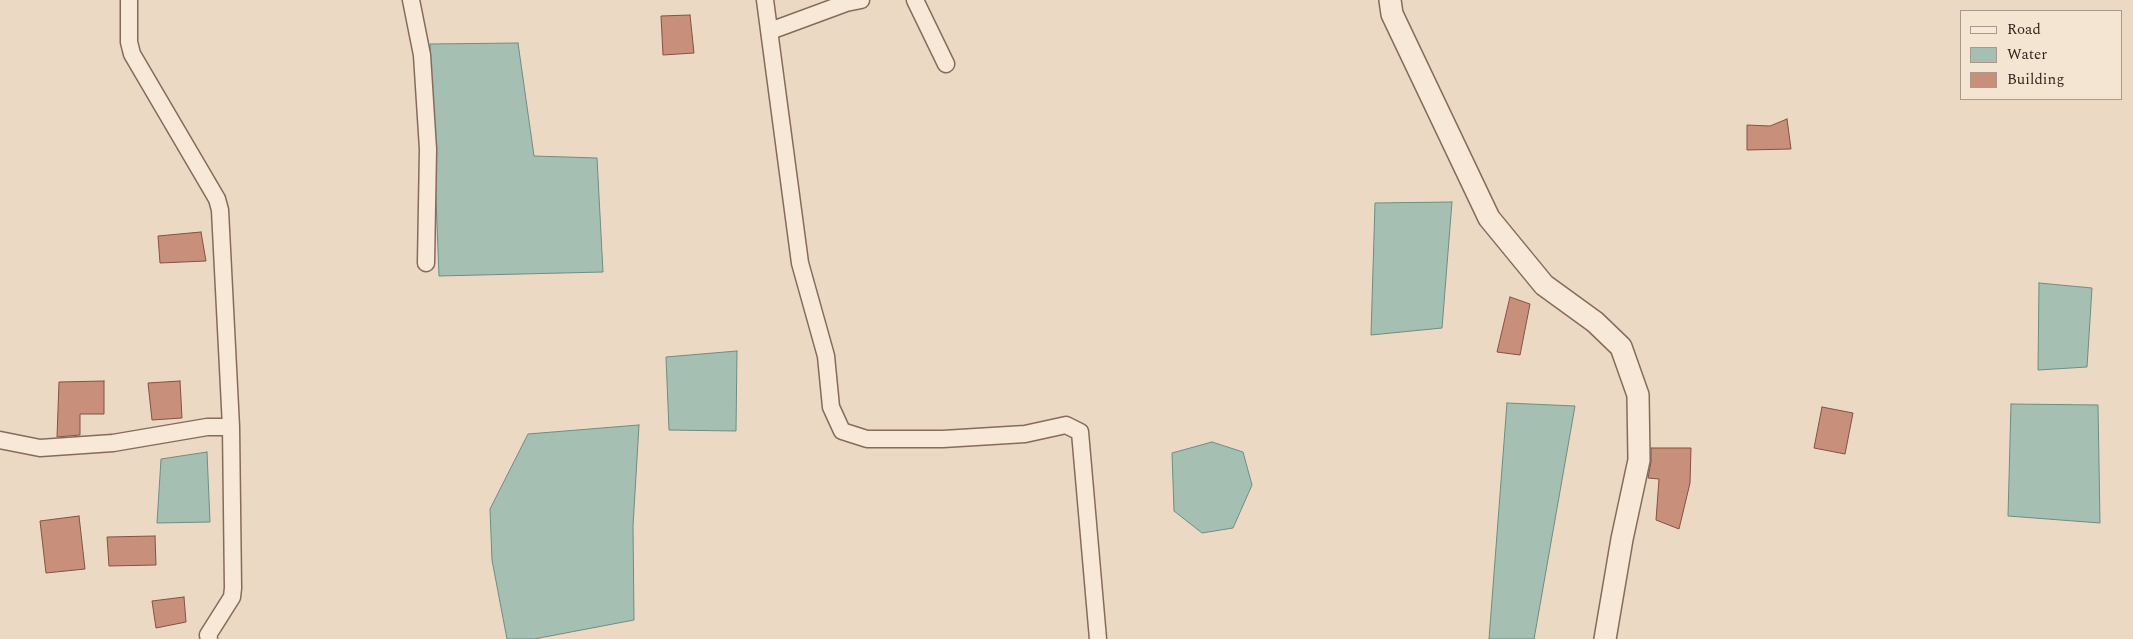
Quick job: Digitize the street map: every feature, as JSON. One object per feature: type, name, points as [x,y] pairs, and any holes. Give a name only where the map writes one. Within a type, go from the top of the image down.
[{"type":"street","points":[[129,0],[129,42],[132,54],[217,199],[220,210],[231,427],[233,588],[232,597],[208,634],[209,639]]},
{"type":"street","points":[[411,0],[422,55],[428,149],[426,263]]},
{"type":"street","points":[[765,0],[800,263],[826,356],[831,407],[842,431],[867,439],[944,439],[1025,434],[1066,425],[1080,432],[1098,639]]},
{"type":"street","points":[[770,31],[846,3],[861,0]]},
{"type":"street","points":[[915,0],[946,64]]},
{"type":"street","points":[[1390,0],[1392,14],[1489,218],[1544,285],[1595,322],[1621,347],[1638,395],[1639,460],[1622,540],[1605,639]]},
{"type":"street","points":[[0,440],[40,448],[113,443],[207,427],[231,427]]},
{"type":"water","points":[[518,43],[534,156],[597,158],[603,272],[439,276],[430,44]]},
{"type":"water","points":[[1452,202],[1442,328],[1371,335],[1375,203]]},
{"type":"water","points":[[2039,283],[2092,288],[2087,367],[2038,370]]},
{"type":"water","points":[[737,351],[736,431],[669,430],[666,357]]},
{"type":"water","points":[[1507,403],[1575,406],[1534,639],[1489,639]]},
{"type":"water","points":[[2011,404],[2098,405],[2100,523],[2008,516]]},
{"type":"water","points":[[639,425],[633,526],[634,620],[534,639],[507,639],[492,560],[490,509],[528,434]]},
{"type":"water","points":[[1212,442],[1243,452],[1252,485],[1233,528],[1202,533],[1174,511],[1172,453]]},
{"type":"water","points":[[207,452],[210,522],[157,523],[161,459]]},
{"type":"building","points":[[690,15],[694,53],[663,55],[661,16]]},
{"type":"building","points":[[1787,119],[1791,149],[1747,150],[1747,125],[1770,126]]},
{"type":"building","points":[[201,232],[206,261],[160,263],[158,236]]},
{"type":"building","points":[[1510,297],[1530,304],[1520,355],[1497,352]]},
{"type":"building","points":[[104,381],[104,414],[80,414],[80,435],[57,437],[59,382]]},
{"type":"building","points":[[180,381],[182,418],[152,420],[148,383]]},
{"type":"building","points":[[1822,407],[1853,413],[1845,454],[1814,448]]},
{"type":"building","points":[[1651,448],[1691,448],[1690,483],[1679,529],[1656,520],[1659,479],[1648,478]]},
{"type":"building","points":[[79,516],[85,569],[46,573],[40,521]]},
{"type":"building","points":[[155,536],[156,565],[109,566],[107,537]]},
{"type":"building","points":[[184,597],[186,622],[156,628],[152,601]]}]
